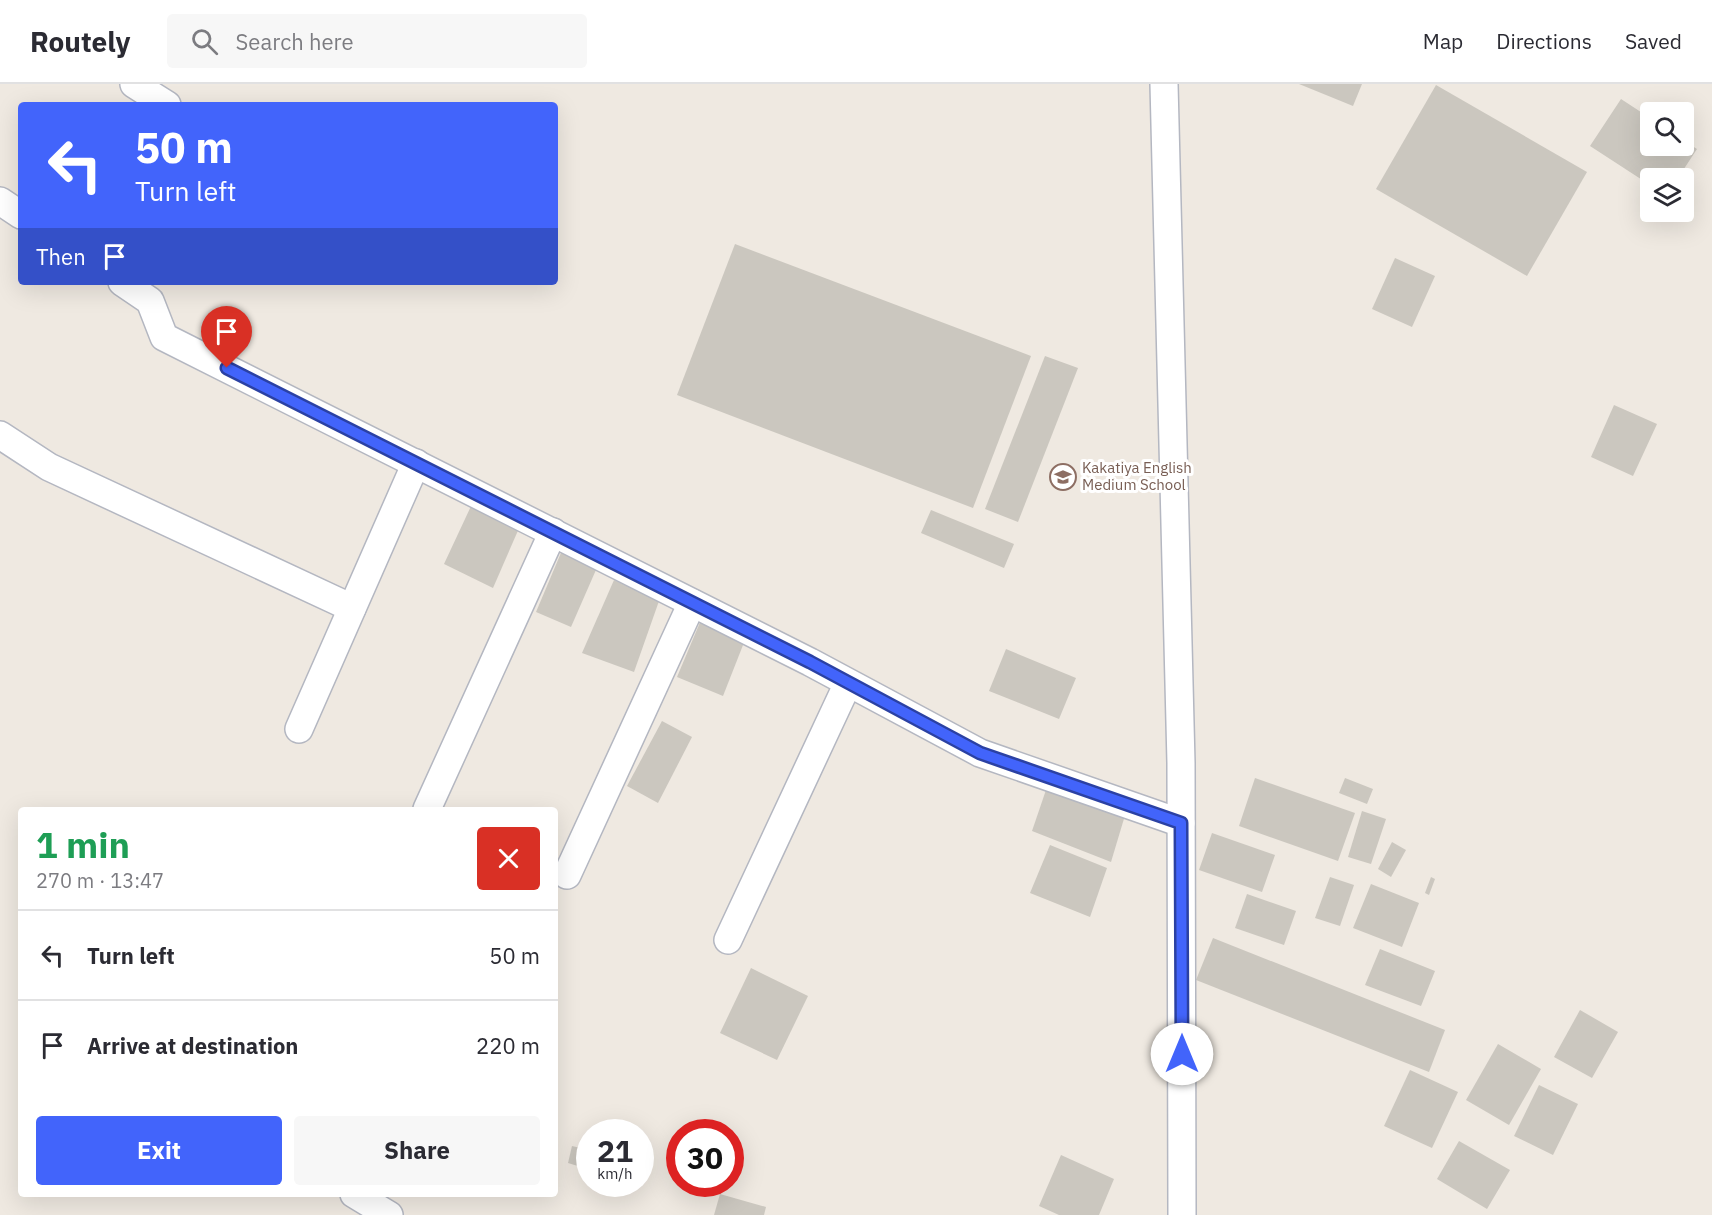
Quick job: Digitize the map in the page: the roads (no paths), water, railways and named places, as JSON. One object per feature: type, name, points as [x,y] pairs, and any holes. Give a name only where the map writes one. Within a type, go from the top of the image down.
[{"type":"street","points":[[134,84],[162,102]]},
{"type":"street","points":[[1164,84],[1181,763],[1182,1215]]},
{"type":"street","points":[[0,201],[18,213]]},
{"type":"street","points":[[133,285],[156,291],[164,336],[849,683],[980,753],[1181,823]]},
{"type":"street","points":[[0,435],[49,468],[352,608]]},
{"type":"street","points":[[299,729],[416,463]]},
{"type":"street","points":[[428,807],[553,532]]},
{"type":"street","points":[[567,875],[692,603]]},
{"type":"street","points":[[728,940],[849,683]]},
{"type":"street","points":[[359,1197],[389,1215]]},
{"type":"place","name":"Kakatiya English Medium School","points":[[1063,477]]}]
